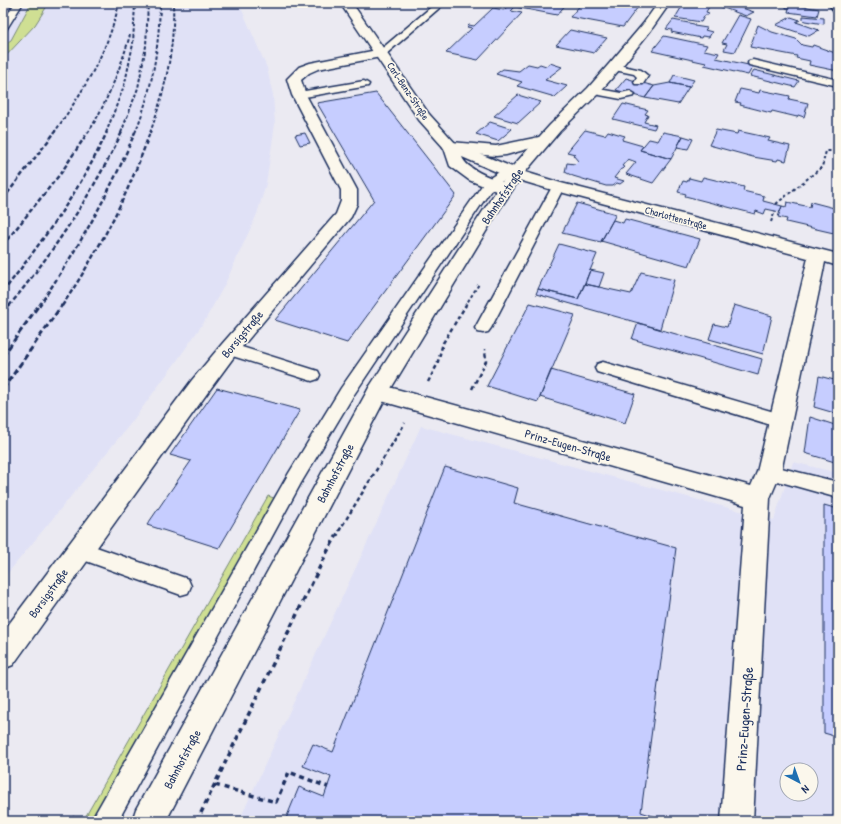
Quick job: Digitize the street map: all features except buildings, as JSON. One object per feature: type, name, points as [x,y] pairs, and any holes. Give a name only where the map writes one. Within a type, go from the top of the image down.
[{"type":"street","name":"Carl-Benz-Straße","points":[[346,3],[382,53],[424,117],[451,147],[456,163],[475,177],[497,186]]},
{"type":"street","name":"Bahnhofstraße","points":[[148,821],[378,392],[497,186],[514,171],[593,91],[647,27],[664,3]]},
{"type":"street","points":[[834,3],[838,9]]},
{"type":"street","name":"Borsigstraße","points":[[3,655],[200,386],[229,349],[343,217],[348,208],[350,200],[349,190],[299,95],[294,79],[304,70],[314,66],[382,53]]},
{"type":"street","name":"Bahnhofstraße","points":[[451,147],[501,151],[544,140]]},
{"type":"street","name":"Carl-Benz-Straße","points":[[451,147],[514,171]]},
{"type":"street","name":"Charlottenstraße","points":[[514,171],[558,187],[838,260]]},
{"type":"street","name":"Prinz-Eugen-Straße","points":[[737,821],[763,485],[781,421],[818,255]]},
{"type":"street","name":"Prinz-Eugen-Straße","points":[[378,392],[763,485]]},
{"type":"lane","points":[[3,28],[19,3]]},
{"type":"lane","name":"Carl-Benz-Straße","points":[[382,53],[440,3]]},
{"type":"lane","points":[[753,63],[838,83]]},
{"type":"lane","points":[[614,67],[637,72],[643,76],[639,82]]},
{"type":"lane","points":[[299,95],[364,84]]},
{"type":"lane","points":[[593,91],[621,96],[630,94]]},
{"type":"lane","points":[[104,821],[296,478],[347,392],[497,186]]},
{"type":"lane","points":[[483,328],[558,187]]},
{"type":"lane","points":[[229,349],[312,375]]},
{"type":"lane","points":[[603,368],[781,421]]},
{"type":"lane","points":[[763,485],[838,490]]},
{"type":"lane","points":[[79,550],[180,586]]},
{"type":"path","points":[[776,204],[822,167],[826,151],[838,151]]},
{"type":"path","points":[[472,389],[486,361],[483,328]]},
{"type":"path","points":[[214,784],[276,802],[289,772],[328,787]]},
{"type":"shaded area","points":[[3,3],[31,3],[11,40],[3,45]]},
{"type":"shaded area","points":[[49,3],[239,3],[267,68],[273,95],[275,124],[266,184],[257,214],[225,284],[204,322],[131,423],[3,579],[3,59],[35,25]]},
{"type":"shaded area","points":[[421,426],[774,520],[793,462],[838,473],[838,821],[239,821]]},
{"type":"green space","points":[[31,3],[49,3],[35,25],[3,59],[3,45],[11,40]]},
{"type":"green space","points":[[268,496],[277,499],[94,821],[83,821]]},
{"type":"railway","points":[[54,133],[93,71],[108,38],[119,3]]},
{"type":"railway","points":[[106,133],[125,83],[133,44],[135,3]]},
{"type":"railway","points":[[121,133],[138,88],[146,46],[148,3]]},
{"type":"railway","points":[[135,133],[146,101],[154,69],[160,3]]},
{"type":"railway","points":[[150,133],[160,101],[171,53],[173,3]]},
{"type":"railway","points":[[88,133],[112,86],[130,35]]},
{"type":"railway","points":[[3,199],[55,132]]},
{"type":"railway","points":[[3,245],[61,173],[88,132]]},
{"type":"railway","points":[[3,292],[60,215],[85,175],[107,132]]},
{"type":"railway","points":[[9,306],[41,265],[71,222],[98,178],[122,132]]},
{"type":"railway","points":[[39,306],[92,222],[115,178],[135,132]]},
{"type":"railway","points":[[62,306],[88,265],[112,222],[142,155],[150,132]]},
{"type":"railway","points":[[3,314],[10,305]]},
{"type":"railway","points":[[3,356],[39,305]]},
{"type":"railway","points":[[3,389],[62,305]]}]
